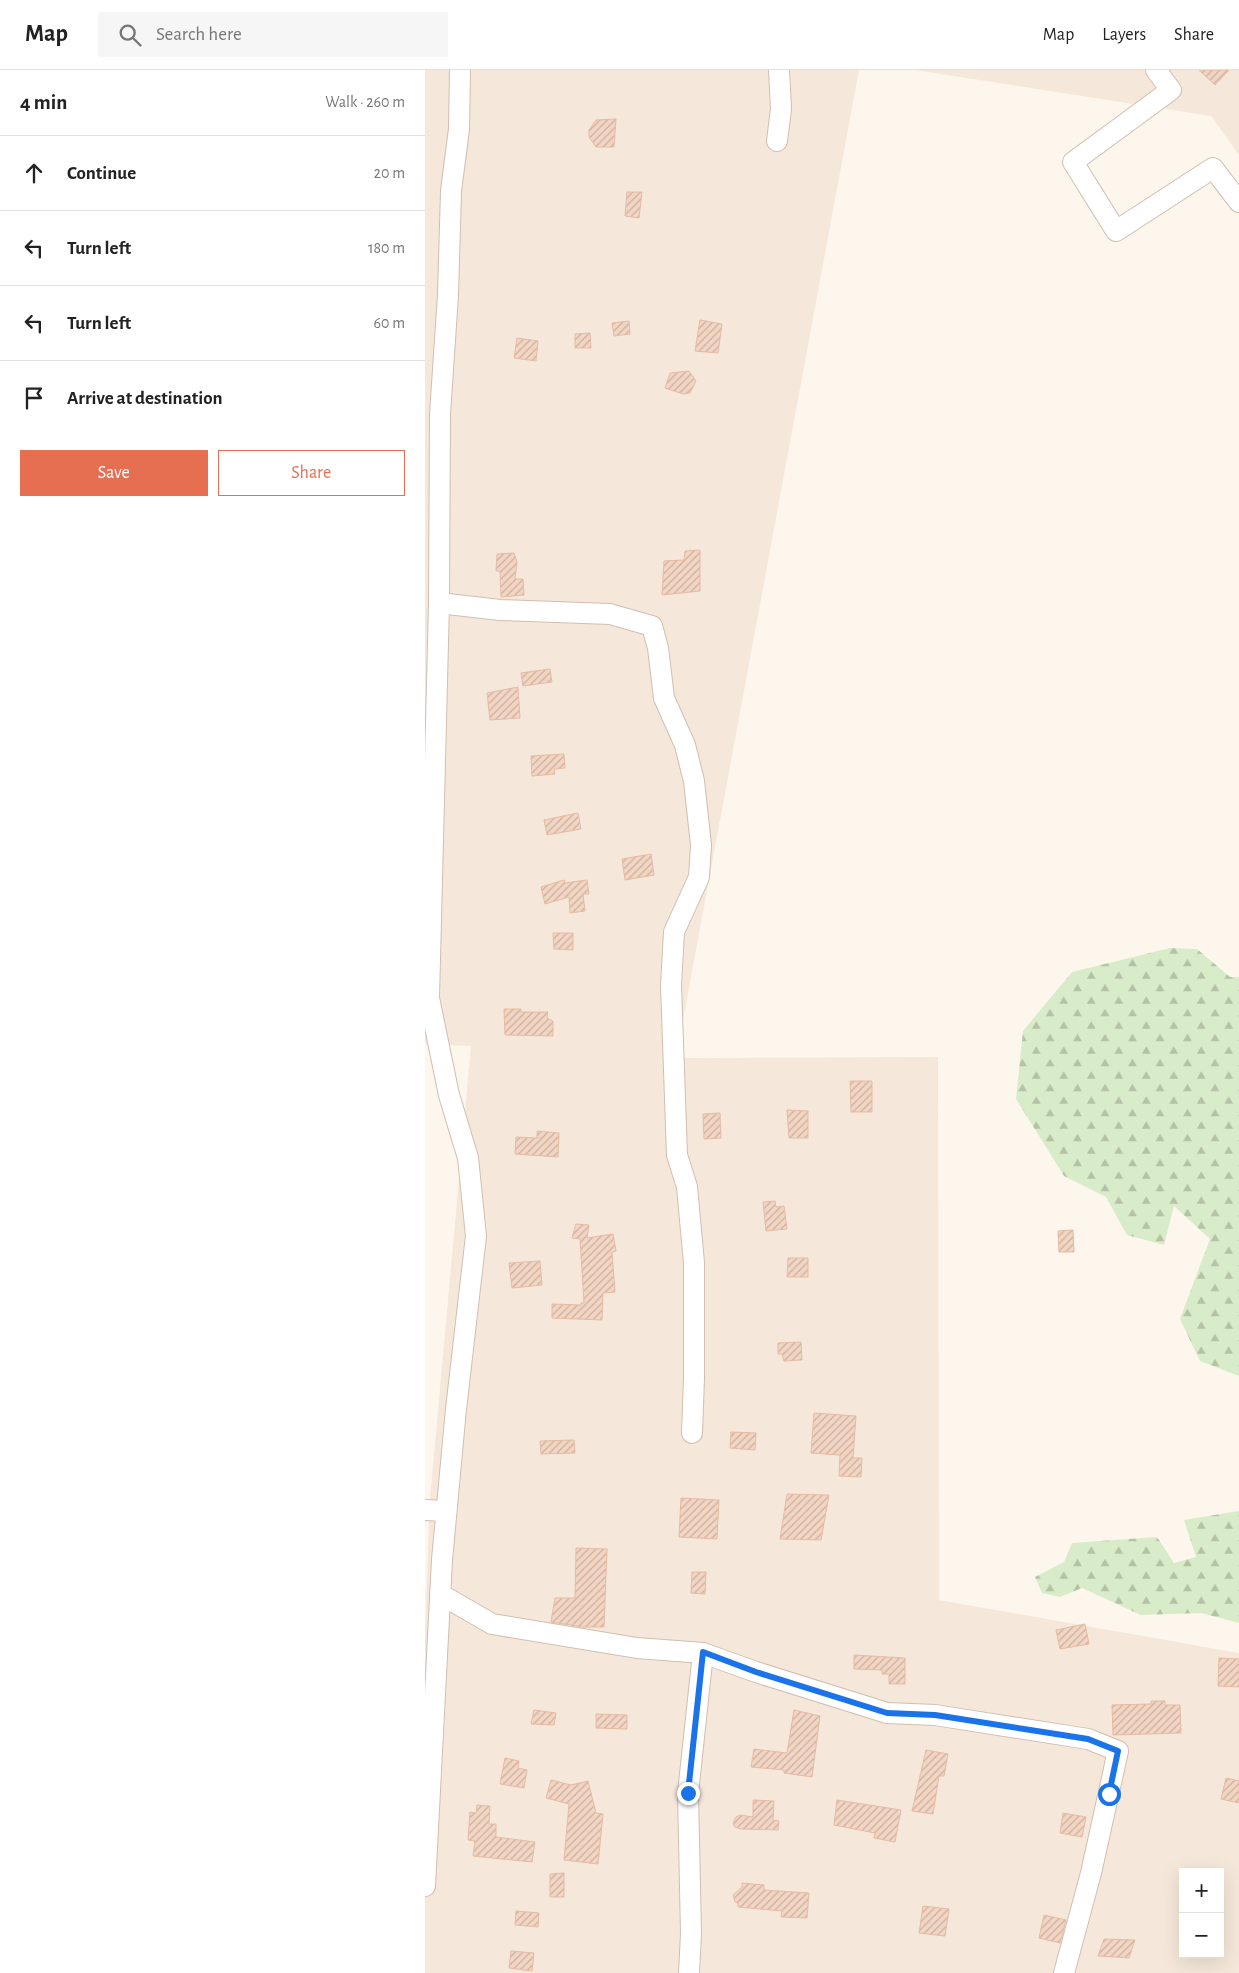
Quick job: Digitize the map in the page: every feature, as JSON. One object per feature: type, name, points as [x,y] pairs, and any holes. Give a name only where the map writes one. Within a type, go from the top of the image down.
[{"type":"street","points":[[425,1886],[446,1511],[455,1409],[476,1236],[468,1158],[449,1095],[429,998],[439,603],[440,414],[448,295],[451,191],[459,129],[460,70]]},
{"type":"street","points":[[777,141],[781,110],[779,70]]},
{"type":"street","points":[[1156,70],[1171,90],[1073,162],[1116,231],[1213,168],[1239,202]]},
{"type":"street","points":[[439,603],[500,610],[609,614],[652,626],[658,648],[664,698],[685,745],[694,781],[701,845],[699,877],[674,932],[671,985],[677,1155],[687,1187],[694,1263],[695,1378],[692,1433]]},
{"type":"street","points":[[425,1510],[446,1511]]},
{"type":"street","points":[[440,1594],[491,1624],[637,1648],[703,1652],[756,1672],[887,1713],[935,1715],[1088,1739],[1118,1751],[1091,1873],[1065,1973]]},
{"type":"street","points":[[689,1973],[691,1934],[688,1793],[703,1652]]},
{"type":"shaded area","points":[[425,70],[859,70],[676,1058],[938,1057],[939,1600],[1239,1653],[1239,1973],[425,1973],[425,1628],[430,1499],[471,1046],[425,1044]]},
{"type":"shaded area","points":[[915,70],[1239,70],[1239,155],[1211,116]]},
{"type":"green space","points":[[1170,948],[1197,949],[1230,977],[1239,977],[1239,1376],[1200,1361],[1180,1319],[1210,1239],[1174,1206],[1164,1245],[1127,1235],[1106,1197],[1064,1176],[1016,1099],[1023,1031],[1072,972]]},
{"type":"green space","points":[[1239,1511],[1239,1623],[1201,1613],[1141,1615],[1082,1588],[1060,1597],[1042,1593],[1035,1577],[1064,1562],[1072,1543],[1157,1537],[1174,1563],[1196,1557],[1184,1520]]},
{"type":"building","points":[[1199,70],[1229,70],[1215,85]]},
{"type":"building","points":[[616,119],[614,147],[596,147],[589,137],[589,130],[596,120]]},
{"type":"building","points":[[627,192],[642,192],[639,218],[625,216]]},
{"type":"building","points":[[700,320],[722,324],[718,353],[695,351]]},
{"type":"building","points":[[629,321],[630,334],[614,336],[612,323]]},
{"type":"building","points":[[590,333],[591,348],[575,348],[575,334]]},
{"type":"building","points":[[517,338],[538,341],[536,361],[514,358]]},
{"type":"building","points":[[689,371],[696,381],[690,393],[683,394],[665,388],[670,373]]},
{"type":"building","points":[[700,550],[700,591],[662,595],[664,561],[684,560],[685,551]]},
{"type":"building","points":[[514,553],[517,562],[515,579],[523,579],[524,595],[501,597],[500,571],[496,571],[497,554]]},
{"type":"building","points":[[550,669],[552,682],[523,686],[521,673]]},
{"type":"building","points":[[518,687],[520,718],[490,720],[487,693]]},
{"type":"building","points":[[564,754],[565,768],[554,769],[555,774],[532,776],[531,756]]},
{"type":"building","points":[[578,813],[581,829],[547,835],[544,820]]},
{"type":"building","points":[[651,854],[654,875],[625,880],[622,859]]},
{"type":"building","points":[[564,880],[565,883],[587,880],[589,894],[583,894],[585,911],[570,913],[569,897],[545,904],[541,887]]},
{"type":"building","points":[[553,933],[573,933],[573,950],[554,949]]},
{"type":"building","points":[[504,1009],[521,1009],[521,1012],[548,1012],[547,1018],[553,1021],[553,1036],[505,1035]]},
{"type":"building","points":[[850,1081],[872,1081],[872,1112],[851,1112]]},
{"type":"building","points":[[787,1110],[808,1111],[808,1138],[789,1138]]},
{"type":"building","points":[[720,1113],[721,1138],[704,1139],[703,1114]]},
{"type":"building","points":[[537,1131],[559,1133],[558,1157],[515,1154],[516,1137],[537,1138]]},
{"type":"building","points":[[775,1201],[776,1207],[784,1206],[787,1229],[766,1231],[763,1202]]},
{"type":"building","points":[[576,1224],[589,1225],[587,1238],[613,1234],[616,1251],[612,1252],[615,1292],[603,1293],[602,1320],[552,1318],[552,1304],[581,1305],[581,1303],[584,1303],[580,1239],[572,1238]]},
{"type":"building","points":[[1073,1230],[1074,1252],[1059,1252],[1058,1231]]},
{"type":"building","points":[[788,1258],[808,1258],[808,1277],[787,1277]]},
{"type":"building","points":[[540,1261],[542,1285],[512,1288],[509,1263]]},
{"type":"building","points":[[801,1342],[802,1360],[784,1361],[782,1354],[778,1354],[778,1343]]},
{"type":"building","points":[[814,1413],[856,1416],[853,1458],[862,1458],[861,1477],[839,1476],[840,1455],[811,1453]]},
{"type":"building","points":[[731,1432],[756,1433],[755,1450],[730,1448]]},
{"type":"building","points":[[574,1440],[575,1453],[541,1454],[540,1441]]},
{"type":"building","points":[[787,1494],[829,1495],[821,1540],[780,1539]]},
{"type":"building","points":[[681,1498],[719,1500],[717,1539],[679,1537]]},
{"type":"building","points":[[576,1548],[607,1549],[604,1627],[583,1627],[551,1622],[555,1598],[575,1598]]},
{"type":"building","points":[[692,1572],[706,1572],[705,1594],[691,1593]]},
{"type":"building","points":[[1085,1624],[1089,1644],[1060,1649],[1056,1630]]},
{"type":"building","points":[[854,1655],[905,1658],[905,1684],[889,1684],[889,1674],[882,1674],[882,1670],[854,1669]]},
{"type":"building","points":[[1219,1658],[1239,1659],[1239,1687],[1218,1686]]},
{"type":"building","points":[[1151,1701],[1165,1701],[1165,1705],[1180,1705],[1181,1733],[1113,1735],[1112,1705],[1151,1704]]},
{"type":"building","points":[[534,1710],[556,1713],[554,1725],[531,1724]]},
{"type":"building","points":[[794,1710],[820,1716],[812,1777],[784,1773],[784,1770],[751,1767],[754,1749],[787,1753]]},
{"type":"building","points":[[596,1714],[627,1715],[627,1729],[596,1728]]},
{"type":"building","points":[[926,1750],[948,1754],[944,1776],[939,1776],[933,1814],[912,1811]]},
{"type":"building","points":[[505,1758],[519,1761],[518,1768],[527,1770],[524,1788],[500,1784]]},
{"type":"building","points":[[1226,1778],[1239,1781],[1239,1803],[1221,1799]]},
{"type":"building","points":[[551,1780],[571,1785],[588,1781],[596,1813],[603,1814],[598,1864],[564,1860],[569,1804],[546,1798]]},
{"type":"building","points":[[753,1800],[774,1801],[773,1820],[779,1821],[778,1830],[741,1829],[735,1827],[733,1823],[736,1817],[740,1815],[753,1817]]},
{"type":"building","points":[[837,1800],[901,1810],[895,1842],[874,1838],[875,1833],[834,1825]]},
{"type":"building","points":[[477,1805],[490,1806],[489,1824],[496,1824],[496,1837],[535,1842],[532,1862],[473,1856],[475,1841],[468,1840],[470,1812],[476,1813]]},
{"type":"building","points":[[1063,1813],[1086,1817],[1082,1837],[1060,1833]]},
{"type":"building","points":[[564,1873],[564,1897],[550,1897],[550,1874]]},
{"type":"building","points":[[742,1883],[764,1885],[764,1890],[809,1893],[807,1918],[781,1917],[782,1911],[738,1907],[738,1903],[735,1902],[733,1895],[742,1887]]},
{"type":"building","points":[[923,1906],[949,1909],[945,1936],[919,1933]]},
{"type":"building","points":[[516,1911],[539,1913],[538,1927],[515,1925]]},
{"type":"building","points":[[1044,1915],[1066,1920],[1060,1943],[1039,1938]]},
{"type":"building","points":[[1104,1939],[1135,1940],[1129,1958],[1098,1956]]},
{"type":"building","points":[[511,1951],[534,1953],[532,1971],[509,1968]]},
{"type":"route","points":[[688,1793],[703,1652],[756,1672],[887,1713],[935,1715],[1088,1739],[1118,1751],[1109,1794]]}]
